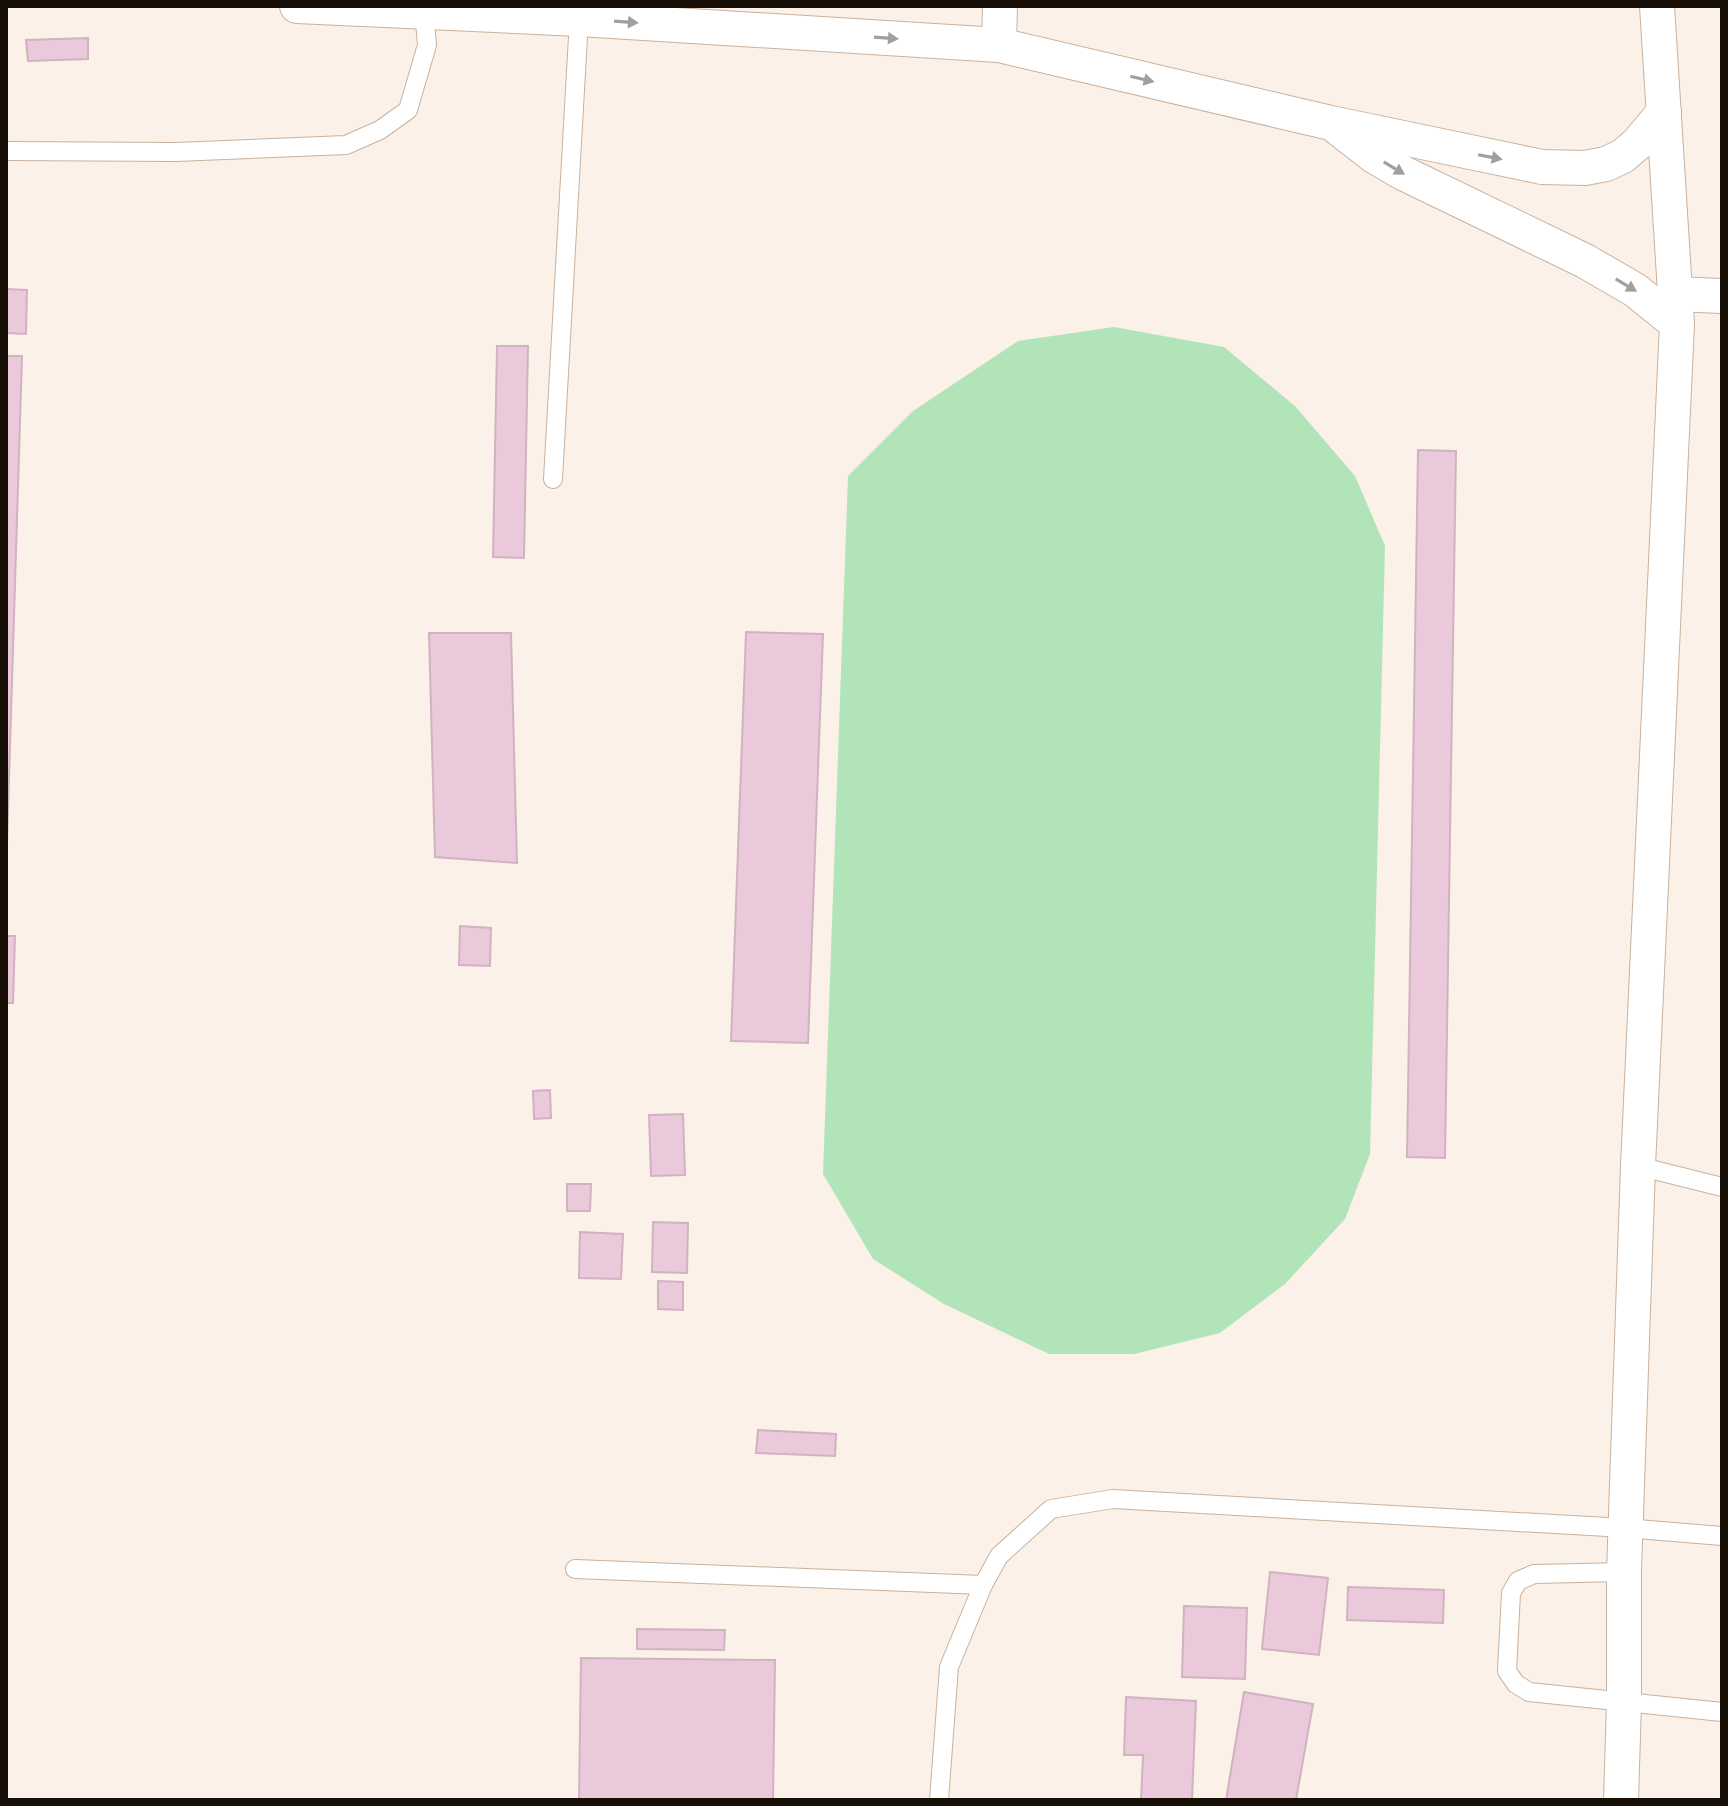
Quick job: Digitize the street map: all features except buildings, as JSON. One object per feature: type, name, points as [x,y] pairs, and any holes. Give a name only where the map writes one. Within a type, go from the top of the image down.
[{"type":"street","points":[[297,6],[579,19],[999,45],[1331,123],[1542,167],[1585,168],[1606,164],[1623,156],[1638,143],[1664,112]]},
{"type":"street","points":[[999,45],[1000,6]]},
{"type":"street","points":[[1621,1800],[1625,1528],[1638,1166],[1676,309],[1657,6]]},
{"type":"street","points":[[1331,123],[1374,156],[1403,173],[1676,309],[1722,296]]},
{"type":"lane","points":[[6,151],[176,152],[346,145],[380,130],[408,110],[427,45],[424,11]]},
{"type":"lane","points":[[553,479],[579,19]]},
{"type":"lane","points":[[1638,1166],[1722,1187]]},
{"type":"lane","points":[[939,1800],[949,1667],[983,1585],[999,1556],[1051,1509],[1113,1499],[1722,1536]]},
{"type":"lane","points":[[575,1569],[983,1585]]},
{"type":"lane","points":[[1624,1572],[1534,1574],[1518,1581],[1511,1593],[1507,1671],[1516,1684],[1529,1692],[1722,1712]]},
{"type":"green space","points":[[1114,327],[1224,347],[1295,406],[1355,476],[1385,546],[1370,1154],[1345,1219],[1285,1284],[1220,1333],[1134,1354],[1049,1354],[944,1304],[873,1259],[823,1174],[848,476],[913,411],[1018,341]]}]
